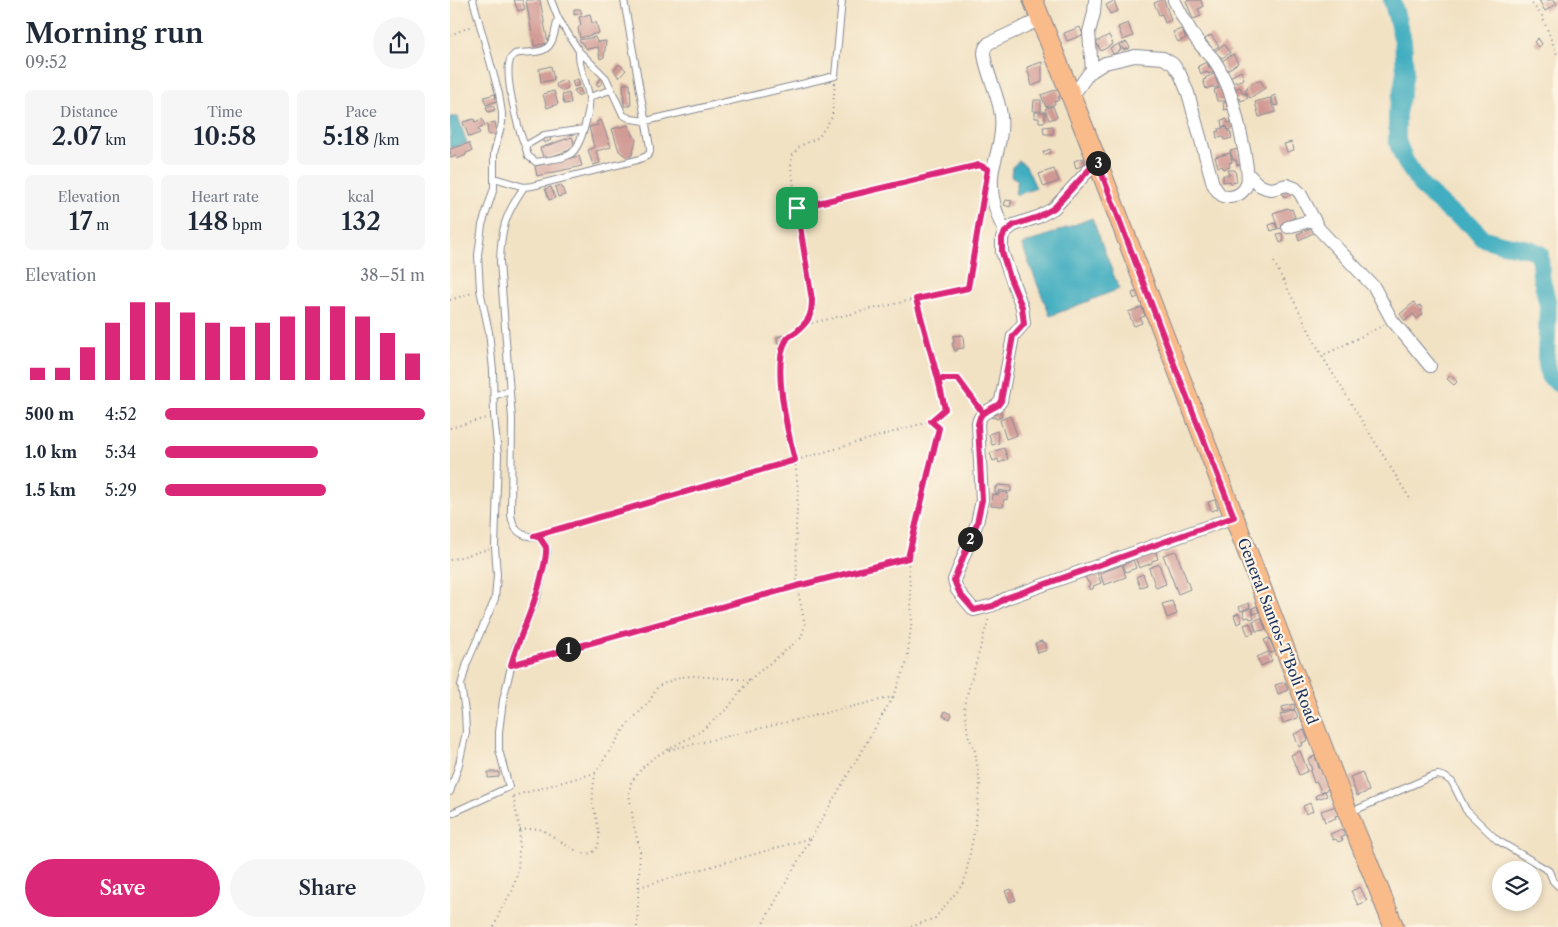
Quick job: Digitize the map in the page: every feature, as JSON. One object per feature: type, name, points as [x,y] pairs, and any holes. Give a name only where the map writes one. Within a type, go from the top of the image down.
[{"type":"main road","name":"General Santos-T'Boli Road","points":[[1033,0],[1394,927]]},
{"type":"street","points":[[1092,70],[1089,32],[1095,0]]},
{"type":"street","points":[[1071,98],[1081,82],[1092,70],[1105,63],[1135,56],[1163,58],[1173,64],[1180,74],[1188,93],[1216,190],[1226,197],[1242,193],[1247,185],[1248,174],[1241,136],[1226,82],[1215,60],[1198,43],[1174,0]]},
{"type":"street","points":[[1005,232],[996,214],[992,184],[993,168],[1001,137],[1001,115],[997,95],[985,58],[985,49],[989,42],[1040,19]]},
{"type":"street","points":[[1097,161],[1054,208],[1038,217],[1014,225],[1005,232],[1002,238],[1002,252],[1022,307],[1024,324],[1013,336],[1001,401],[998,405],[983,413],[978,424],[982,500],[977,523],[954,580],[960,594],[974,610],[993,606],[1006,598],[1234,517]]},
{"type":"street","points":[[1248,174],[1259,185],[1266,188],[1272,189],[1287,185],[1295,188],[1300,193],[1313,220],[1327,238],[1374,287],[1392,320],[1430,366]]},
{"type":"street","points":[[1288,227],[1313,220]]},
{"type":"lane","points":[[450,792],[466,732],[461,685],[467,663],[495,599],[497,575],[495,547],[498,454],[489,332],[480,290],[478,255],[480,237],[494,188],[494,153],[502,123],[502,114],[499,94],[474,0]]},
{"type":"lane","points":[[551,0],[558,18],[579,51],[606,78],[623,114],[631,119],[646,121],[835,76],[842,0]]},
{"type":"lane","points":[[494,178],[524,187],[643,158],[650,152],[624,0]]},
{"type":"lane","points":[[558,18],[550,44],[546,49],[516,54],[510,60],[509,75],[520,133],[528,156],[536,162],[566,156],[576,150],[584,129],[589,106],[589,97],[580,69],[579,51]]},
{"type":"lane","points":[[589,97],[611,90]]},
{"type":"lane","points":[[525,146],[544,134],[584,129]]},
{"type":"lane","points":[[450,814],[509,787],[499,750],[503,700],[516,646],[537,597],[545,562],[546,547],[540,538],[522,534],[516,530],[511,516],[512,454],[500,262],[501,238],[505,221],[512,204],[524,187]]},
{"type":"lane","points":[[494,396],[509,390]]},
{"type":"lane","points":[[1348,813],[1430,777],[1438,775],[1445,777],[1452,782],[1466,810],[1497,840],[1549,871],[1553,881],[1558,886]]},
{"type":"path","points":[[1529,0],[1542,16],[1558,57]]},
{"type":"path","points":[[450,35],[479,24]]},
{"type":"path","points":[[806,324],[812,311],[812,300],[791,167],[792,156],[800,146],[819,137],[832,117],[835,76]]},
{"type":"path","points":[[797,208],[979,165],[988,169]]},
{"type":"path","points":[[636,927],[640,851],[629,794],[631,783],[642,768],[653,758],[700,731],[728,708],[749,680],[801,638],[805,625],[797,586],[796,527],[798,490],[795,460],[786,424],[781,385],[782,354],[787,339],[806,324],[968,288],[983,196]]},
{"type":"path","points":[[1274,262],[1322,356],[1410,499]]},
{"type":"path","points":[[450,300],[480,290]]},
{"type":"path","points":[[534,536],[931,421],[945,409],[916,299]]},
{"type":"path","points":[[1322,356],[1392,320]]},
{"type":"path","points":[[938,379],[958,379],[983,413]]},
{"type":"path","points":[[450,428],[494,415]]},
{"type":"path","points":[[760,927],[894,697],[907,662],[912,618],[908,558],[939,428],[931,421]]},
{"type":"path","points":[[450,560],[495,547]]},
{"type":"path","points":[[511,665],[797,586],[908,558]]},
{"type":"path","points":[[911,927],[935,918],[964,883],[975,828],[980,784],[974,751],[968,735],[964,704],[993,606]]},
{"type":"path","points":[[520,830],[539,829],[553,835],[575,851],[585,854],[592,852],[599,840],[592,800],[595,773],[626,726],[649,702],[658,686],[680,677],[694,676],[749,680]]},
{"type":"path","points":[[666,751],[894,697]]},
{"type":"path","points":[[494,927],[501,909],[512,891],[518,872],[520,830],[513,796],[595,773]]},
{"type":"path","points":[[639,887],[811,838]]},
{"type":"water","points":[[450,117],[458,117],[467,143],[450,148]]},
{"type":"water","points":[[1019,161],[1026,166],[1036,188],[1017,195],[1015,193],[1018,180],[1011,176],[1012,167]]},
{"type":"water","points":[[1092,218],[1119,289],[1050,316],[1022,245]]},
{"type":"building","points":[[514,0],[522,0],[525,9],[518,11]]},
{"type":"building","points":[[526,0],[540,0],[548,43],[534,46]]},
{"type":"building","points":[[1164,0],[1171,20],[1165,23],[1162,14],[1159,15],[1154,3]]},
{"type":"building","points":[[1201,0],[1203,7],[1198,9],[1201,16],[1193,19],[1186,1]]},
{"type":"building","points":[[1539,0],[1554,0],[1557,4],[1545,11]]},
{"type":"building","points":[[1114,1],[1118,11],[1110,14],[1106,5]]},
{"type":"building","points":[[574,9],[580,9],[582,13],[574,15]]},
{"type":"building","points":[[590,14],[592,23],[596,22],[599,33],[580,38],[578,28],[581,25],[579,17]]},
{"type":"building","points":[[1128,23],[1133,36],[1123,40],[1118,27]]},
{"type":"building","points":[[1080,27],[1083,35],[1067,41],[1064,33]]},
{"type":"building","points":[[1182,29],[1186,38],[1178,42],[1173,32]]},
{"type":"building","points":[[1109,35],[1113,44],[1101,51],[1096,42]]},
{"type":"building","points":[[1211,35],[1219,46],[1213,50],[1205,39]]},
{"type":"building","points":[[595,37],[597,42],[606,41],[604,57],[600,59],[598,47],[587,49],[579,40]]},
{"type":"building","points":[[1538,38],[1542,44],[1538,47],[1534,42]]},
{"type":"building","points":[[1127,42],[1130,48],[1123,50],[1121,44]]},
{"type":"building","points":[[1119,44],[1121,50],[1113,54],[1110,48]]},
{"type":"building","points":[[1224,44],[1230,53],[1222,58],[1214,52]]},
{"type":"building","points":[[1233,54],[1238,63],[1225,72],[1222,61]]},
{"type":"building","points":[[1042,62],[1042,82],[1032,86],[1027,67]]},
{"type":"building","points":[[1207,62],[1210,69],[1213,68],[1215,72],[1201,74],[1198,66]]},
{"type":"building","points":[[619,64],[626,70],[619,78],[614,70]]},
{"type":"building","points":[[551,66],[554,80],[541,82],[539,69]]},
{"type":"building","points":[[1241,71],[1244,79],[1232,82],[1230,77]]},
{"type":"building","points":[[1214,74],[1219,87],[1214,88],[1213,86],[1206,89],[1203,80]]},
{"type":"building","points":[[601,78],[604,80],[599,86],[596,84]]},
{"type":"building","points":[[578,79],[580,85],[574,87],[572,81]]},
{"type":"building","points":[[564,80],[568,84],[567,89],[562,91],[556,86],[557,83]]},
{"type":"building","points":[[1260,80],[1265,88],[1250,98],[1245,90]]},
{"type":"building","points":[[623,84],[630,84],[631,106],[624,106]]},
{"type":"building","points":[[1223,87],[1227,101],[1217,101],[1214,90]]},
{"type":"building","points":[[1240,87],[1243,94],[1246,93],[1248,98],[1241,101],[1240,98],[1234,100],[1230,91]]},
{"type":"building","points":[[580,88],[582,94],[577,96],[574,90]]},
{"type":"building","points":[[1058,89],[1059,100],[1054,102],[1055,104],[1046,107],[1041,95]]},
{"type":"building","points":[[554,91],[558,104],[547,108],[543,94]]},
{"type":"building","points":[[569,93],[571,103],[564,104],[562,95]]},
{"type":"building","points":[[495,94],[497,101],[486,105],[484,97]]},
{"type":"building","points":[[1275,95],[1278,105],[1274,106],[1271,97]]},
{"type":"building","points":[[1270,98],[1276,112],[1259,117],[1255,102]]},
{"type":"building","points":[[1034,100],[1041,100],[1041,111],[1033,111]]},
{"type":"building","points":[[1227,102],[1229,109],[1224,110],[1223,103]]},
{"type":"building","points":[[493,105],[495,110],[488,112],[486,107]]},
{"type":"building","points":[[1053,106],[1057,117],[1049,120],[1045,109]]},
{"type":"building","points":[[1035,112],[1045,112],[1045,122],[1039,122],[1039,118],[1035,118]]},
{"type":"building","points":[[474,119],[475,122],[482,119],[485,126],[478,129],[480,133],[469,137],[463,122]]},
{"type":"building","points":[[1227,119],[1228,123],[1232,122],[1233,128],[1228,130],[1227,126],[1222,127],[1221,120]]},
{"type":"building","points":[[601,120],[611,147],[596,151],[600,163],[593,165],[588,150],[594,147],[589,127],[598,125],[596,122]]},
{"type":"building","points":[[495,122],[497,134],[488,135],[487,124]]},
{"type":"building","points":[[628,125],[636,140],[632,155],[628,158],[619,151],[612,129]]},
{"type":"building","points":[[1053,126],[1053,134],[1044,134],[1043,127]]},
{"type":"building","points":[[1227,127],[1232,138],[1224,140],[1223,137],[1217,138],[1216,132],[1219,131],[1218,129]]},
{"type":"building","points":[[549,135],[551,140],[544,143],[541,137]]},
{"type":"building","points":[[572,137],[576,148],[544,159],[540,148]]},
{"type":"building","points":[[1292,142],[1294,150],[1287,152],[1284,144]]},
{"type":"building","points":[[469,143],[472,151],[457,159],[456,156],[451,158],[450,149]]},
{"type":"building","points":[[1050,149],[1051,152],[1044,155],[1043,152]]},
{"type":"building","points":[[1238,149],[1241,164],[1237,165],[1230,151]]},
{"type":"building","points":[[1230,153],[1232,162],[1229,163],[1230,167],[1223,169],[1223,166],[1218,167],[1215,157]]},
{"type":"building","points":[[579,156],[582,166],[537,176],[535,166]]},
{"type":"building","points":[[1083,158],[1085,165],[1076,168],[1074,161]]},
{"type":"building","points":[[1054,169],[1059,181],[1044,187],[1039,174]]},
{"type":"building","points":[[1228,170],[1235,170],[1237,182],[1223,182],[1223,175],[1229,175]]},
{"type":"building","points":[[561,185],[565,195],[558,197],[555,187]]},
{"type":"building","points":[[551,187],[555,198],[549,200],[545,189]]},
{"type":"building","points":[[1289,188],[1291,195],[1284,197],[1282,191]]},
{"type":"building","points":[[1006,200],[1012,201],[1010,207],[1004,205]]},
{"type":"building","points":[[1288,208],[1289,210],[1292,209],[1295,217],[1291,219],[1293,224],[1278,229],[1273,213]]},
{"type":"building","points":[[1275,223],[1277,229],[1271,231],[1269,225]]},
{"type":"building","points":[[1313,227],[1315,232],[1299,240],[1297,234]]},
{"type":"building","points":[[1282,233],[1284,241],[1280,243],[1277,234]]},
{"type":"building","points":[[1138,291],[1140,296],[1134,299],[1132,293]]},
{"type":"building","points":[[1414,302],[1423,309],[1421,311],[1423,314],[1417,319],[1413,314],[1405,321],[1400,314]]},
{"type":"building","points":[[1142,307],[1145,316],[1140,318],[1142,323],[1134,326],[1128,312]]},
{"type":"building","points":[[783,335],[784,340],[781,340],[782,344],[778,344],[777,337]]},
{"type":"building","points":[[963,335],[964,348],[955,351],[952,343],[954,343],[953,336]]},
{"type":"building","points":[[1451,375],[1457,382],[1454,385],[1447,379]]},
{"type":"building","points":[[1000,408],[1002,417],[992,418],[990,411]]},
{"type":"building","points":[[1010,416],[1017,435],[1006,439],[1000,420]]},
{"type":"building","points":[[997,431],[999,443],[992,445],[989,434]]},
{"type":"building","points":[[1004,448],[1008,459],[999,463],[998,459],[993,461],[990,453]]},
{"type":"building","points":[[998,485],[1011,486],[1011,492],[999,490],[998,493],[995,493],[995,487],[997,488]]},
{"type":"building","points":[[999,492],[1008,493],[1007,500],[1004,499],[1003,507],[991,506],[992,494],[999,495]]},
{"type":"building","points":[[1215,500],[1218,509],[1211,511],[1208,502]]},
{"type":"building","points":[[1155,550],[1158,559],[1139,568],[1135,557]]},
{"type":"building","points":[[1176,551],[1190,589],[1178,594],[1163,555]]},
{"type":"building","points":[[1133,560],[1136,568],[1126,572],[1123,565]]},
{"type":"building","points":[[1159,564],[1166,584],[1156,588],[1149,568]]},
{"type":"building","points":[[1122,565],[1126,577],[1104,585],[1100,573]]},
{"type":"building","points":[[1097,572],[1101,583],[1093,586],[1094,588],[1090,590],[1088,586],[1090,585],[1085,577]]},
{"type":"building","points":[[1143,574],[1147,585],[1140,587],[1136,577]]},
{"type":"building","points":[[1172,601],[1177,614],[1167,618],[1162,604]]},
{"type":"building","points":[[1249,603],[1250,607],[1241,611],[1239,607]]},
{"type":"building","points":[[1257,606],[1259,612],[1254,614],[1252,608]]},
{"type":"building","points":[[1251,608],[1254,618],[1245,618],[1243,611]]},
{"type":"building","points":[[1239,613],[1242,622],[1237,624],[1234,615]]},
{"type":"building","points":[[1261,618],[1266,630],[1256,631],[1253,621]]},
{"type":"building","points":[[1250,623],[1254,633],[1248,635],[1244,625]]},
{"type":"building","points":[[1269,638],[1275,652],[1270,653],[1264,640]]},
{"type":"building","points":[[1042,641],[1042,643],[1045,642],[1047,650],[1038,653],[1035,643]]},
{"type":"building","points":[[1268,652],[1272,661],[1261,666],[1257,657]]},
{"type":"building","points":[[1285,682],[1288,690],[1278,694],[1275,685]]},
{"type":"building","points":[[1294,704],[1295,709],[1283,712],[1282,707]]},
{"type":"building","points":[[1295,710],[1298,718],[1283,723],[1280,715]]},
{"type":"building","points":[[945,711],[952,714],[950,719],[943,716]]},
{"type":"building","points":[[1304,730],[1308,740],[1299,747],[1294,734]]},
{"type":"building","points":[[1300,751],[1308,771],[1299,775],[1291,755]]},
{"type":"building","points":[[1315,756],[1319,769],[1322,768],[1329,789],[1321,792],[1317,782],[1314,783],[1308,759]]},
{"type":"building","points":[[488,772],[499,772],[499,777],[488,778]]},
{"type":"building","points":[[1362,772],[1369,791],[1357,796],[1350,777]]},
{"type":"building","points":[[1325,791],[1327,796],[1316,799],[1315,796]]},
{"type":"building","points":[[1310,803],[1313,811],[1306,814],[1303,806]]},
{"type":"building","points":[[1336,806],[1339,815],[1325,822],[1321,811]]},
{"type":"building","points":[[1342,829],[1345,836],[1341,838],[1343,840],[1338,842],[1336,839],[1333,840],[1330,834]]},
{"type":"building","points":[[1360,887],[1367,901],[1358,905],[1351,891]]},
{"type":"building","points":[[1011,889],[1016,900],[1010,902],[1005,891]]},
{"type":"waterway","points":[[1392,0],[1403,41],[1405,71],[1397,113],[1397,141],[1405,161],[1423,188],[1449,211],[1471,225],[1482,238],[1530,249],[1540,254],[1541,276],[1548,305],[1546,358],[1549,376],[1558,383]]},
{"type":"route","points":[[797,208],[812,300],[812,311],[806,324],[787,339],[782,354],[781,385],[786,424],[795,460],[534,536],[540,538],[546,547],[545,562],[537,597],[516,646],[511,665],[797,586],[908,558],[939,428],[931,421],[945,409],[938,379],[958,379],[983,413],[978,424],[982,500],[977,523],[954,580],[957,590],[974,610],[993,606],[1006,598],[1234,517],[1097,161],[1054,208],[1038,217],[1014,225],[1005,232],[1002,238],[1002,252],[1022,307],[1024,324],[1013,336],[1001,401],[994,408],[983,413],[958,379],[938,379],[916,299],[968,288],[988,169],[979,165],[797,208]]}]
